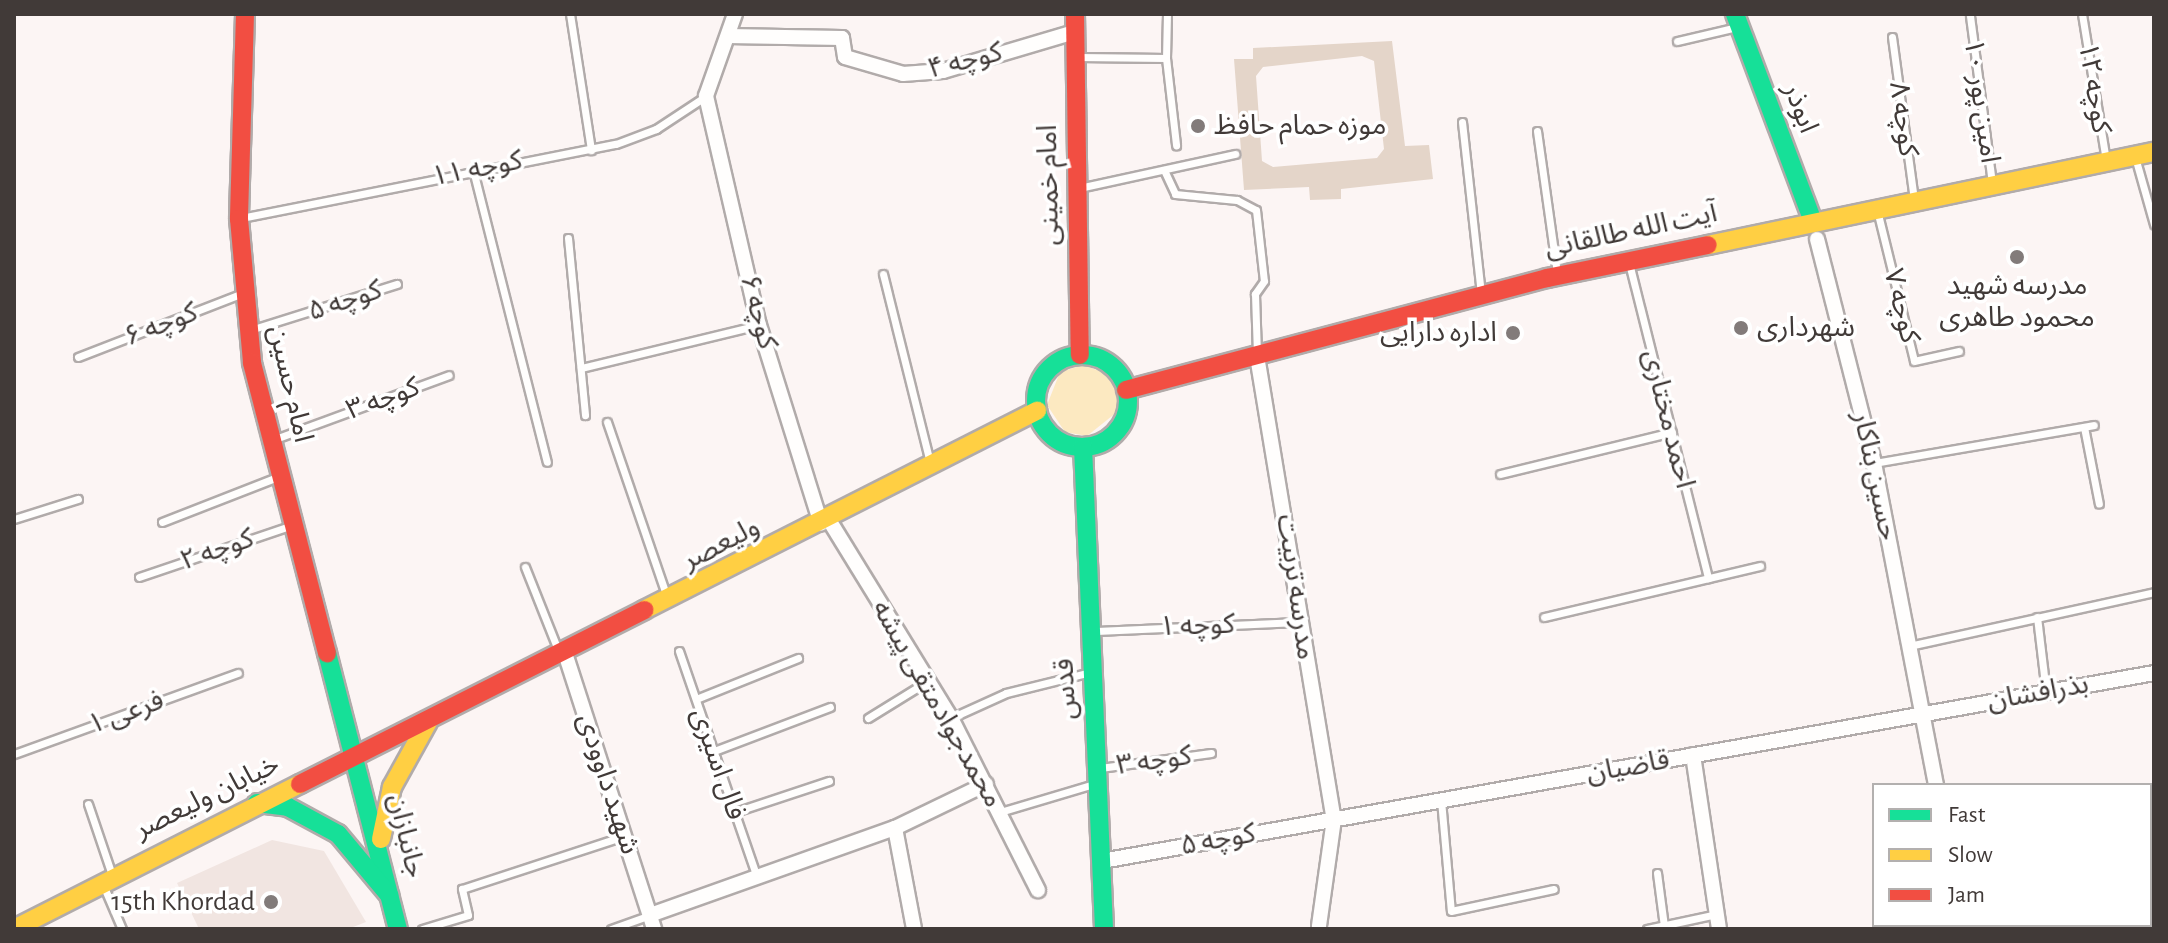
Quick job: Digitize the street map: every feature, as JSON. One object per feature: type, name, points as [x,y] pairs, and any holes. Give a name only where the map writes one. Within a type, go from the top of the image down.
[{"type":"main road","name":"امام حسین","points":[[245,14],[239,219],[248,331],[282,475],[358,756]]},
{"type":"main road","name":"ابوذر","points":[[1737,20],[1815,230]]},
{"type":"main road","name":"امام خمینی","points":[[1075,23],[1080,355]]},
{"type":"main road","name":"آیت الله طالقانی","points":[[1126,390],[1558,276],[1629,260],[1815,230],[1876,208],[2154,152]]},
{"type":"main road","points":[[1080,355],[1109,364],[1126,390],[1118,429],[1083,447],[1054,437],[1037,411],[1045,373],[1080,355]]},
{"type":"main road","name":"ولیعصر","points":[[428,722],[669,603],[1037,411]]},
{"type":"main road","name":"قدس","points":[[1083,447],[1104,929]]},
{"type":"main road","points":[[380,844],[392,787],[428,722]]},
{"type":"main road","name":"خیابان ولیعصر","points":[[16,923],[428,722]]},
{"type":"main road","name":"جانبازان","points":[[358,756],[398,929]]},
{"type":"main road","points":[[257,803],[288,807],[338,834],[392,897]]},
{"type":"street","points":[[706,96],[735,14]]},
{"type":"street","name":"کوچه ۴","points":[[728,36],[842,38],[845,57],[903,74],[943,71],[1075,23]]},
{"type":"street","name":"۶ کوچه","points":[[706,96],[759,325],[825,522]]},
{"type":"street","name":"حسین بناکار","points":[[1815,230],[1874,463],[1936,783]]},
{"type":"street","name":"مدرسه تربیت","points":[[1257,356],[1334,819],[1319,926]]},
{"type":"street","name":"محمدجوادمتقی پیشه","points":[[825,522],[951,718],[1038,890]]},
{"type":"street","name":"شهید داوودی","points":[[563,655],[652,922]]},
{"type":"street","name":"بذرافشان","points":[[1922,714],[2154,673]]},
{"type":"street","name":"قاضیان","points":[[1334,819],[1922,714]]},
{"type":"street","points":[[1693,755],[1718,922]]},
{"type":"street","points":[[652,922],[757,877],[895,828],[986,784]]},
{"type":"street","name":"کوچه ۵","points":[[1102,861],[1334,819]]},
{"type":"street","points":[[895,828],[914,929]]},
{"type":"lane","points":[[570,14],[591,150]]},
{"type":"lane","points":[[1167,14],[1166,58],[1176,145]]},
{"type":"lane","name":"کوچه ۱۲","points":[[2082,14],[2106,162]]},
{"type":"lane","name":"امین پور ۱۰","points":[[1970,16],[1992,185]]},
{"type":"lane","points":[[1677,41],[1737,20]]},
{"type":"lane","name":"کوچه ۸","points":[[1892,37],[1914,201]]},
{"type":"lane","points":[[1076,57],[1166,58]]},
{"type":"lane","name":"کوچه ۱۱","points":[[239,219],[473,170],[591,150],[656,129],[706,96]]},
{"type":"lane","points":[[1462,122],[1481,296]]},
{"type":"lane","points":[[1537,131],[1558,276]]},
{"type":"lane","points":[[1077,189],[1235,154]]},
{"type":"lane","points":[[2135,156],[2154,224]]},
{"type":"lane","points":[[473,170],[547,462]]},
{"type":"lane","points":[[1164,170],[1175,194],[1237,200],[1256,210],[1264,281],[1255,294],[1257,356]]},
{"type":"lane","name":"کوچه ۷","points":[[1876,208],[1914,361],[1959,351]]},
{"type":"lane","points":[[568,238],[585,415]]},
{"type":"lane","name":"احمد مختاری","points":[[1629,260],[1708,578]]},
{"type":"lane","points":[[883,274],[932,468]]},
{"type":"lane","name":"کوچه ۵","points":[[248,331],[397,284]]},
{"type":"lane","name":"کوچه ۶","points":[[78,357],[243,293]]},
{"type":"lane","points":[[581,368],[759,325]]},
{"type":"lane","name":"کوچه ۳","points":[[273,440],[449,375]]},
{"type":"lane","points":[[607,422],[669,603]]},
{"type":"lane","points":[[1874,463],[2094,425]]},
{"type":"lane","points":[[2084,427],[2099,504]]},
{"type":"lane","points":[[1500,474],[1672,432]]},
{"type":"lane","points":[[162,522],[282,475]]},
{"type":"lane","points":[[14,519],[78,499]]},
{"type":"lane","name":"کوچه ۲","points":[[139,577],[295,524]]},
{"type":"lane","points":[[1544,617],[1760,566]]},
{"type":"lane","points":[[525,567],[563,655]]},
{"type":"lane","points":[[1907,646],[2154,592]]},
{"type":"lane","points":[[2037,617],[2046,692]]},
{"type":"lane","name":"کوچه ۱","points":[[1091,631],[1302,622]]},
{"type":"lane","name":"فال اسیری","points":[[679,651],[757,877]]},
{"type":"lane","points":[[696,699],[798,658]]},
{"type":"lane","points":[[951,718],[1006,693],[1093,672]]},
{"type":"lane","name":"فرعی ۱","points":[[14,754],[238,673]]},
{"type":"lane","points":[[868,718],[926,682]]},
{"type":"lane","points":[[714,751],[830,707]]},
{"type":"lane","name":"کوچه ۳","points":[[1098,776],[1211,753]]},
{"type":"lane","points":[[1000,812],[1098,776]]},
{"type":"lane","points":[[735,812],[829,781]]},
{"type":"lane","points":[[1441,800],[1451,911],[1554,889]]},
{"type":"lane","points":[[88,804],[122,929]]},
{"type":"lane","points":[[422,929],[468,915],[462,889],[624,836]]},
{"type":"lane","points":[[1657,873],[1664,926]]},
{"type":"lane","points":[[611,929],[652,922]]},
{"type":"lane","points":[[1647,929],[1718,922]]},
{"type":"shaded area","points":[[1083,365],[1105,373],[1127,404],[1087,436],[1065,432],[1047,405],[1060,372]]},
{"type":"shaded area","name":"15th Khordad","points":[[272,840],[324,851],[366,922],[348,929],[199,929],[177,883]]},
{"type":"building","points":[[1392,41],[1405,146],[1429,145],[1433,179],[1341,189],[1341,199],[1310,200],[1309,187],[1244,190],[1234,59],[1253,59],[1253,48]],"holes":[[[1362,56],[1374,61],[1384,149],[1377,158],[1273,167],[1262,161],[1256,76],[1263,67]]]},
{"type":"traffic: fast","points":[[1735,14],[1813,221]]},
{"type":"traffic: fast","points":[[1082,355],[1099,359],[1114,369],[1124,384],[1128,401],[1124,418],[1114,433],[1099,443],[1082,447],[1065,443],[1050,433],[1040,418],[1036,401],[1040,384],[1050,369],[1065,359],[1082,355]]},
{"type":"traffic: fast","points":[[1083,447],[1104,929]]},
{"type":"traffic: fast","points":[[327,653],[398,929]]},
{"type":"traffic: fast","points":[[257,803],[288,807],[338,834],[389,895]]},
{"type":"traffic: slow","points":[[1708,245],[2154,152]]},
{"type":"traffic: slow","points":[[644,610],[1037,411]]},
{"type":"traffic: slow","points":[[381,839],[392,787],[428,722]]},
{"type":"traffic: slow","points":[[14,929],[300,784]]},
{"type":"traffic: jam","points":[[245,14],[239,219],[252,363],[327,653]]},
{"type":"traffic: jam","points":[[1075,14],[1080,355]]},
{"type":"traffic: jam","points":[[1126,390],[1547,278],[1708,245]]},
{"type":"traffic: jam","points":[[300,784],[644,610]]},
{"type":"place","name":"موزه حمام حافظ","points":[[1198,126]]},
{"type":"place","name":"مدرسه شهید محمود طاهری","points":[[2017,257]]},
{"type":"place","name":"شهرداری","points":[[1741,328]]},
{"type":"place","name":"اداره دارایی","points":[[1513,333]]},
{"type":"place","name":"15th Khordad","points":[[271,902]]}]
